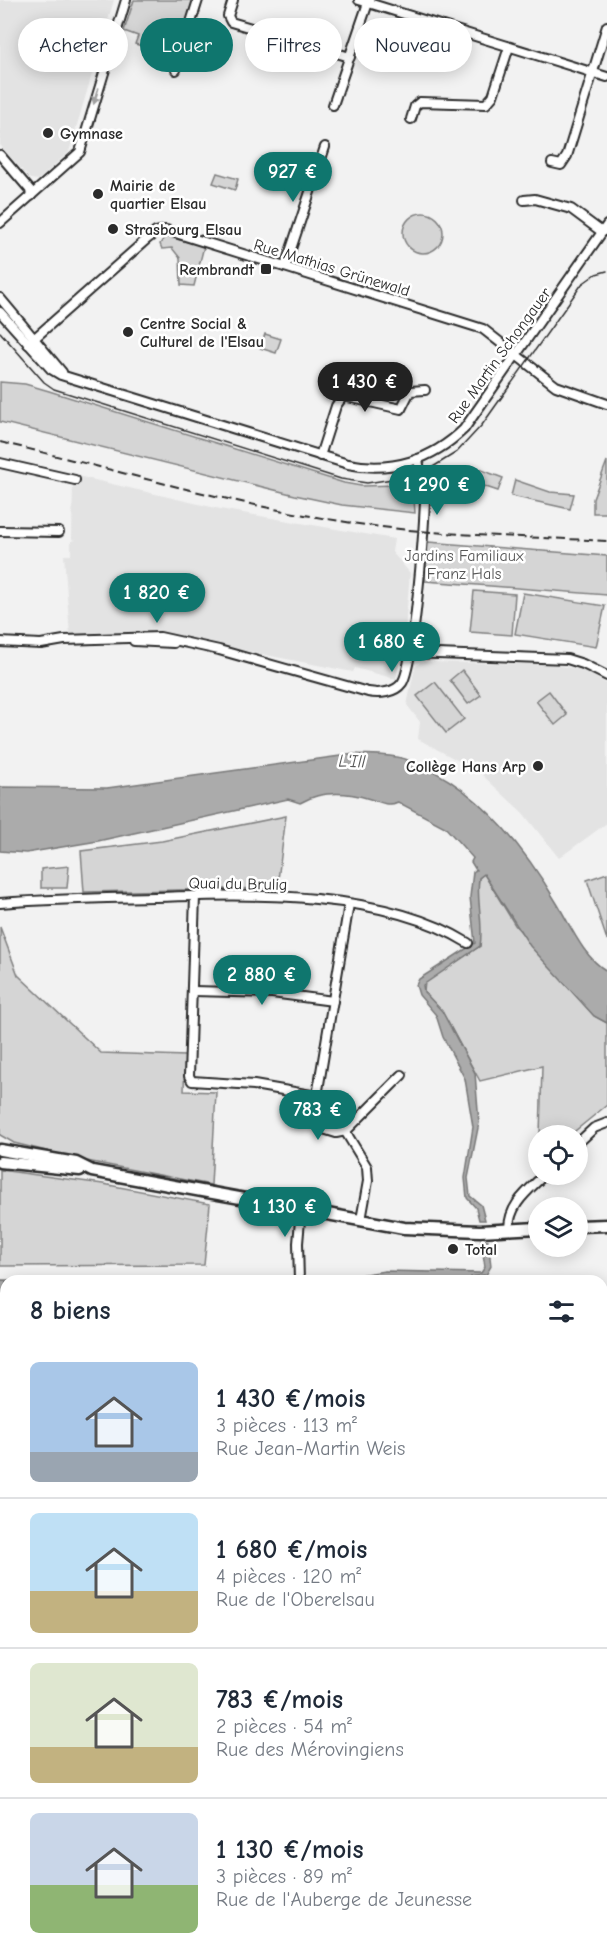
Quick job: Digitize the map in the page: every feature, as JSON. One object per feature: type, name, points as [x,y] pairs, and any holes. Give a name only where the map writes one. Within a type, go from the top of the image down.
[{"type":"main road","points":[[0,1142],[34,1155]]},
{"type":"main road","points":[[0,1150],[76,1163],[92,1171]]},
{"type":"main road","points":[[0,1162],[105,1173],[404,1228],[480,1231],[528,1228]]},
{"type":"main road","points":[[588,1226],[607,1225]]},
{"type":"street","points":[[0,223],[77,157],[126,0]]},
{"type":"street","points":[[192,18],[198,0]]},
{"type":"street","points":[[233,0],[228,16],[231,22],[351,57]]},
{"type":"street","points":[[359,0],[607,77]]},
{"type":"street","points":[[333,105],[369,2]]},
{"type":"street","points":[[552,163],[561,165],[565,161],[607,27]]},
{"type":"street","points":[[411,119],[415,106],[420,102],[486,104],[493,96],[509,47]]},
{"type":"street","points":[[285,267],[325,147]]},
{"type":"street","points":[[0,155],[30,190],[31,196]]},
{"type":"street","points":[[524,200],[535,199],[571,209],[605,229]]},
{"type":"street","name":"Rue Martin Schongauer","points":[[0,312],[56,366],[76,380],[320,456],[366,467],[395,465],[418,459],[444,446],[464,429],[605,229]]},
{"type":"street","name":"Rue Mathias Grünewald","points":[[31,341],[147,239],[162,230],[483,329],[556,386],[607,404]]},
{"type":"street","name":"Rue Martin Schongauer","points":[[0,298],[31,341]]},
{"type":"street","points":[[320,456],[340,398],[351,395],[401,409],[410,391],[425,390]]},
{"type":"street","points":[[0,642],[41,644],[64,640],[127,640],[153,644],[185,643],[219,650],[375,694],[388,691],[401,684],[411,652],[425,500],[418,459]]},
{"type":"street","points":[[0,463],[75,480]]},
{"type":"street","points":[[0,531],[59,532]]},
{"type":"street","points":[[411,652],[567,659],[607,676]]},
{"type":"street","points":[[195,896],[189,1076],[192,1081],[254,1086],[317,1096]]},
{"type":"street","name":"Quai du Brulig","points":[[0,903],[195,896],[284,896],[350,904],[431,925],[468,943]]},
{"type":"street","points":[[350,904],[314,1114],[338,1124],[346,1131],[361,1154],[369,1174],[361,1220]]},
{"type":"street","points":[[193,991],[272,993],[333,1000]]},
{"type":"street","points":[[346,1131],[402,1075]]},
{"type":"street","points":[[588,1134],[594,1128],[607,1124]]},
{"type":"street","points":[[509,1229],[513,1206],[534,1185]]},
{"type":"street","points":[[299,1275],[301,1209]]},
{"type":"shaded area","points":[[0,0],[114,0],[109,18],[18,18],[18,72],[93,72],[69,152],[38,180],[30,179],[0,145]]},
{"type":"shaded area","points":[[73,475],[220,509],[394,539],[392,552],[410,573],[404,641],[396,679],[355,668],[353,672],[154,633],[70,635],[64,555],[71,555],[71,541],[76,540],[72,539]]},
{"type":"shaded area","name":"Collège Hans Arp","points":[[421,662],[550,664],[583,670],[607,684],[607,823],[559,858],[523,813],[479,772],[418,739],[420,722],[407,705],[415,667]]},
{"type":"green space","points":[[134,0],[194,0],[188,18],[140,18],[140,45],[135,44],[138,36],[128,32],[128,19]]},
{"type":"green space","points":[[217,173],[238,179],[235,190],[213,183]]},
{"type":"green space","points":[[423,213],[437,219],[443,233],[437,247],[423,253],[409,247],[403,233],[409,219]]},
{"type":"green space","points":[[165,236],[204,246],[194,286],[181,285],[180,258],[172,248],[162,249],[160,244]]},
{"type":"green space","points":[[265,334],[281,339],[276,353],[260,348]]},
{"type":"green space","points":[[0,382],[25,384],[49,391],[344,483],[361,486],[399,485],[414,499],[415,513],[342,505],[295,495],[0,422]]},
{"type":"green space","points":[[607,461],[607,513],[593,513],[593,499]]},
{"type":"green space","points":[[479,469],[503,478],[498,491],[474,483]]},
{"type":"green space","points":[[515,480],[550,492],[574,494],[570,509],[511,496]]},
{"type":"green space","name":"Jardins Familiaux Franz Hals","points":[[428,542],[607,556],[607,595],[425,581]]},
{"type":"green space","points":[[474,591],[515,594],[512,635],[470,632]]},
{"type":"green space","points":[[523,593],[605,606],[596,647],[515,634]]},
{"type":"green space","points":[[462,670],[481,695],[468,704],[450,680]]},
{"type":"green space","points":[[435,682],[464,719],[446,733],[417,696]]},
{"type":"green space","points":[[549,691],[567,715],[555,725],[536,701]]},
{"type":"green space","points":[[286,816],[277,888],[84,892],[81,851],[162,841]]},
{"type":"green space","points":[[69,866],[67,888],[41,888],[41,869]]},
{"type":"green space","points":[[607,873],[607,940],[587,880]]},
{"type":"green space","points":[[484,874],[515,925],[594,1016],[607,1023],[607,1105],[582,1125],[540,1125],[542,1066],[480,1081],[442,1012],[424,992],[425,982],[480,946],[477,897],[479,878]]},
{"type":"green space","points":[[0,927],[18,975],[101,1053],[185,1056],[184,1091],[216,1092],[211,1185],[87,1161],[14,1143],[0,1135]]},
{"type":"green space","points":[[0,1170],[103,1184],[210,1204],[204,1265],[0,1266]]},
{"type":"water","name":"L'Ill","points":[[355,754],[386,755],[405,759],[430,769],[475,799],[529,860],[585,950],[607,971],[607,1023],[594,1016],[530,946],[484,874],[479,878],[478,887],[480,946],[423,985],[424,992],[442,1011],[475,1073],[479,1123],[468,1178],[470,1196],[481,1205],[485,1220],[479,1220],[476,1208],[467,1198],[465,1178],[473,1127],[465,1079],[443,1037],[436,1015],[419,995],[416,985],[419,979],[475,943],[470,897],[473,872],[476,870],[471,862],[473,858],[445,827],[398,802],[387,804],[361,797],[334,794],[317,796],[300,803],[288,799],[98,841],[26,853],[0,851],[0,787],[107,788]]},
{"type":"water","points":[[481,1240],[488,1240],[491,1266],[486,1275],[359,1275],[385,1271],[481,1273],[485,1267]]},
{"type":"tram line","points":[[0,332],[44,382],[54,389],[341,479],[367,483],[405,477],[428,470],[457,452],[482,425],[582,284],[596,274],[607,271]]},
{"type":"railway","points":[[0,442],[297,514],[373,526],[440,533],[607,541]]},
{"type":"place","name":"Gymnase","points":[[48,133]]},
{"type":"place","name":"Mairie de quartier Elsau","points":[[98,194]]},
{"type":"place","name":"Strasbourg Elsau","points":[[113,229]]},
{"type":"place","name":"Rembrandt","points":[[266,269]]},
{"type":"place","name":"Centre Social & Culturel de l'Elsau","points":[[128,332]]},
{"type":"place","name":"Collège Hans Arp","points":[[538,766]]},
{"type":"place","name":"Total","points":[[453,1249]]}]
